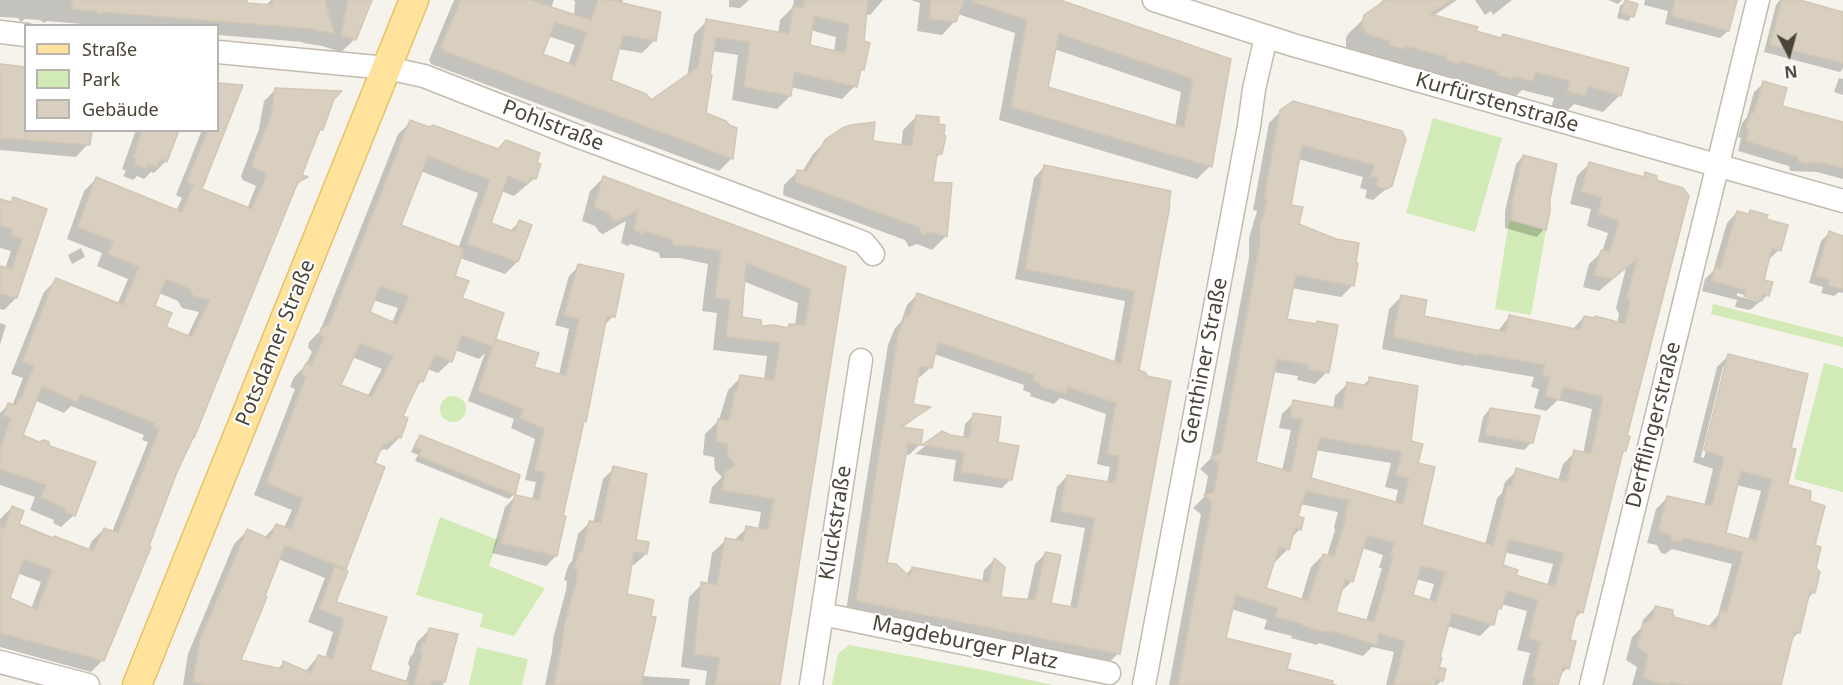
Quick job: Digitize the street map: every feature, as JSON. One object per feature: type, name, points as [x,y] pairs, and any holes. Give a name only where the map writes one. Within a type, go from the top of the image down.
[{"type":"main road","name":"Potsdamer Straße","points":[[137,685],[414,0]]},
{"type":"street","name":"Kurfürstenstraße","points":[[1154,0],[1266,37],[1843,201]]},
{"type":"street","name":"Derfflingerstraße","points":[[1591,685],[1758,0]]},
{"type":"street","points":[[0,32],[24,35]]},
{"type":"street","name":"Genthiner Straße","points":[[1144,685],[1254,89],[1266,37]]},
{"type":"street","name":"Pohlstraße","points":[[219,52],[387,68],[424,76],[569,133],[849,237],[864,243],[873,254]]},
{"type":"street","name":"Kluckstraße","points":[[811,685],[861,360]]},
{"type":"street","name":"Magdeburger Platz","points":[[822,614],[1109,673]]},
{"type":"street","points":[[0,662],[88,685]]},
{"type":"green space","points":[[1433,118],[1502,138],[1475,232],[1406,213]]},
{"type":"green space","points":[[1509,221],[1546,230],[1531,315],[1495,309]]},
{"type":"green space","points":[[1713,304],[1843,337],[1843,347],[1711,314]]},
{"type":"green space","points":[[1824,363],[1843,368],[1843,492],[1794,479]]},
{"type":"green space","points":[[453,396],[463,399],[466,409],[463,419],[453,422],[443,419],[440,409],[443,399]]},
{"type":"green space","points":[[440,517],[498,540],[489,566],[545,588],[514,636],[480,627],[483,614],[416,595]]},
{"type":"green space","points":[[849,645],[1053,685],[832,685],[839,653]]},
{"type":"green space","points":[[477,647],[528,659],[522,685],[469,685]]},
{"type":"building","points":[[72,0],[247,0],[247,3],[273,5],[273,0],[325,0],[334,33],[316,31],[316,29],[103,12],[99,15],[95,11],[72,9]]},
{"type":"building","points":[[348,0],[372,0],[356,40],[341,35]]},
{"type":"building","points":[[461,0],[530,0],[591,20],[598,0],[610,0],[661,12],[656,41],[623,35],[611,80],[646,94],[651,100],[698,67],[706,19],[789,34],[793,6],[803,8],[805,0],[868,0],[864,41],[870,43],[864,70],[861,69],[857,87],[794,72],[791,96],[744,87],[750,42],[716,37],[706,113],[737,128],[733,159],[444,51],[441,46]],"holes":[[[814,16],[849,24],[845,53],[810,45]],[[555,22],[587,32],[575,66],[543,54]]]},
{"type":"building","points":[[931,0],[964,0],[956,22],[929,19]]},
{"type":"building","points":[[974,0],[1060,0],[1231,59],[1212,167],[1011,107],[1027,20],[973,2]],"holes":[[[1059,34],[1193,79],[1184,128],[1048,87]]]},
{"type":"building","points":[[1386,0],[1451,0],[1430,14],[1478,27],[1476,31],[1501,38],[1503,34],[1629,68],[1621,96],[1588,86],[1585,96],[1567,91],[1570,81],[1536,72],[1533,81],[1513,76],[1512,79],[1497,75],[1499,72],[1460,61],[1459,64],[1446,60],[1447,57],[1405,46],[1404,49],[1389,45],[1390,41],[1367,34],[1362,26],[1364,15]]},
{"type":"building","points":[[1625,0],[1638,4],[1634,17],[1621,13]]},
{"type":"building","points":[[1675,0],[1737,0],[1729,31],[1671,16]]},
{"type":"building","points":[[1782,0],[1800,0],[1843,12],[1843,63],[1770,45]]},
{"type":"building","points":[[0,64],[24,67],[26,140],[0,138]]},
{"type":"building","points":[[1763,81],[1787,88],[1782,106],[1843,122],[1843,168],[1827,164],[1799,162],[1798,157],[1746,141],[1749,129],[1746,128],[1751,112],[1754,113]]},
{"type":"building","points":[[219,83],[243,85],[202,189],[252,209],[267,174],[254,168],[252,163],[271,116],[275,88],[342,91],[334,99],[323,130],[320,129],[302,175],[308,177],[298,182],[194,438],[177,472],[149,546],[151,547],[104,661],[0,633],[0,526],[4,528],[12,506],[24,511],[19,524],[93,551],[104,528],[118,533],[159,430],[153,427],[155,423],[80,394],[77,402],[42,386],[23,435],[39,442],[44,440],[49,442],[50,446],[96,462],[75,516],[64,511],[65,508],[41,497],[46,485],[0,469],[0,450],[11,418],[4,416],[8,403],[16,405],[18,400],[20,401],[34,366],[22,362],[56,278],[123,305],[139,267],[108,254],[113,241],[78,227],[96,177],[182,212],[193,185],[187,182],[207,132],[219,132]],"holes":[[[166,279],[190,289],[193,296],[210,300],[192,337],[166,327],[172,313],[155,306]],[[24,559],[52,570],[37,610],[10,598]]]},
{"type":"building","points":[[1293,101],[1402,131],[1406,139],[1392,186],[1386,189],[1376,186],[1378,178],[1371,176],[1374,165],[1302,145],[1291,205],[1303,207],[1299,224],[1336,239],[1359,243],[1356,263],[1358,263],[1354,286],[1296,275],[1287,319],[1338,325],[1329,373],[1308,369],[1309,365],[1277,359],[1256,462],[1291,472],[1302,419],[1290,417],[1293,400],[1342,409],[1347,382],[1368,386],[1369,377],[1418,386],[1411,441],[1423,444],[1418,463],[1435,467],[1422,525],[1493,546],[1508,485],[1512,486],[1516,468],[1567,482],[1574,450],[1591,454],[1603,397],[1563,387],[1560,400],[1545,396],[1550,377],[1542,375],[1545,365],[1478,353],[1477,355],[1393,337],[1401,295],[1427,300],[1424,316],[1506,332],[1509,315],[1580,330],[1584,316],[1595,318],[1595,316],[1625,324],[1630,301],[1627,296],[1637,259],[1612,279],[1594,275],[1601,250],[1610,252],[1619,221],[1598,214],[1602,197],[1581,192],[1589,162],[1644,177],[1645,172],[1657,176],[1656,180],[1683,188],[1689,196],[1627,436],[1630,436],[1626,451],[1623,451],[1583,613],[1577,611],[1570,640],[1576,641],[1569,669],[1563,667],[1558,685],[1534,685],[1535,678],[1532,677],[1541,642],[1528,638],[1538,600],[1507,591],[1501,609],[1498,608],[1494,625],[1452,613],[1440,657],[1442,658],[1439,667],[1446,669],[1443,681],[1436,679],[1435,685],[1394,685],[1405,641],[1379,634],[1377,645],[1331,631],[1330,633],[1302,626],[1303,624],[1275,617],[1278,608],[1236,595],[1226,638],[1291,654],[1287,669],[1333,681],[1332,685],[1178,685],[1212,502],[1204,495],[1214,492],[1219,464],[1211,457],[1221,453],[1260,244],[1260,225],[1268,199],[1264,199],[1280,110]],"holes":[[[1320,437],[1402,452],[1396,475],[1409,478],[1403,504],[1311,478]],[[1306,491],[1349,500],[1334,557],[1323,554],[1308,601],[1266,588],[1279,547],[1289,550],[1295,528],[1301,530],[1304,518],[1298,516]],[[1367,535],[1394,543],[1390,556],[1393,557],[1374,622],[1336,612],[1345,579],[1353,582]],[[1509,539],[1564,553],[1555,587],[1516,575],[1518,570],[1503,565]],[[1421,566],[1445,572],[1436,602],[1413,595]]]},
{"type":"building","points":[[916,115],[939,117],[939,124],[945,125],[944,135],[946,136],[942,154],[937,154],[933,182],[952,183],[947,237],[931,232],[923,235],[918,227],[795,182],[797,170],[807,171],[826,139],[851,125],[875,122],[873,141],[912,146]]},
{"type":"building","points":[[410,120],[429,127],[433,125],[498,149],[506,140],[540,153],[537,163],[541,164],[536,179],[531,177],[528,184],[508,176],[491,223],[515,232],[519,220],[532,225],[518,262],[467,244],[490,180],[428,156],[401,225],[464,249],[455,276],[469,281],[462,298],[504,313],[493,347],[462,335],[452,362],[435,355],[423,382],[420,380],[403,416],[408,418],[401,438],[398,437],[382,446],[375,463],[385,467],[346,569],[285,545],[241,660],[282,669],[283,661],[311,673],[318,655],[333,659],[344,619],[319,609],[335,566],[348,571],[336,602],[387,617],[370,670],[408,682],[408,685],[209,685],[193,682],[200,640],[247,529],[270,539],[276,524],[291,529],[303,498],[266,483],[306,377],[301,374],[306,363],[311,365],[324,338],[320,334],[321,328],[329,325]],"holes":[[[380,286],[409,296],[397,324],[370,312]],[[360,343],[393,356],[372,397],[341,385]]]},
{"type":"building","points":[[26,132],[92,132],[90,145],[26,140]]},
{"type":"building","points":[[141,132],[178,132],[167,162],[160,159],[157,167],[148,164],[146,169],[134,164],[137,159],[133,157]]},
{"type":"building","points":[[1523,155],[1557,164],[1546,230],[1512,220],[1512,202]]},
{"type":"building","points":[[1044,165],[1171,191],[1139,370],[1147,376],[1171,381],[1120,654],[856,601],[898,334],[905,316],[909,317],[917,293],[1121,364],[1135,291],[1025,269]],"holes":[[[938,342],[1034,375],[1032,380],[1040,383],[1039,386],[1066,394],[1068,387],[1116,403],[1107,454],[1119,456],[1115,483],[1067,475],[1060,511],[1095,518],[1077,608],[1051,603],[1061,555],[1045,552],[1035,600],[1001,597],[1005,567],[994,558],[989,582],[912,567],[910,577],[896,564],[887,563],[908,443],[921,445],[923,430],[901,427],[931,407],[913,404],[920,366],[932,368]]]},
{"type":"building","points":[[603,176],[846,267],[780,685],[715,685],[720,658],[694,654],[701,582],[717,585],[725,538],[743,541],[746,526],[768,530],[774,499],[722,490],[725,472],[735,465],[728,456],[727,444],[716,442],[718,419],[729,421],[740,375],[774,380],[780,343],[726,337],[730,300],[715,298],[721,251],[673,245],[672,240],[645,231],[642,234],[634,229],[638,210],[617,221],[612,219],[608,213],[594,207]],"holes":[[[746,263],[811,289],[805,325],[789,324],[788,328],[774,325],[762,326],[761,320],[742,317]]]},
{"type":"building","points":[[13,197],[47,209],[17,298],[0,294],[0,266],[12,269],[22,239],[10,235],[12,229],[0,225],[0,199],[11,202]]},
{"type":"building","points":[[1750,210],[1768,215],[1766,219],[1788,225],[1781,251],[1772,248],[1764,280],[1773,282],[1769,296],[1763,294],[1762,301],[1744,296],[1746,290],[1712,281],[1715,267],[1720,269],[1737,211],[1749,214]]},
{"type":"building","points":[[1829,231],[1843,236],[1843,289],[1828,285],[1829,280],[1816,276]]},
{"type":"building","points":[[578,264],[624,274],[615,317],[607,316],[586,422],[584,421],[563,516],[566,516],[557,556],[501,543],[515,495],[539,500],[545,472],[535,470],[544,429],[520,418],[523,409],[478,391],[495,339],[539,353],[534,367],[566,376],[579,319],[564,315]]},
{"type":"building","points":[[1728,354],[1808,374],[1791,448],[1796,449],[1788,483],[1811,491],[1810,501],[1825,506],[1815,545],[1821,547],[1816,568],[1820,572],[1815,593],[1810,591],[1800,633],[1794,632],[1781,685],[1685,685],[1670,682],[1667,685],[1643,678],[1648,655],[1637,647],[1643,624],[1652,619],[1655,606],[1673,610],[1674,617],[1716,628],[1721,610],[1727,612],[1743,552],[1685,538],[1678,542],[1673,541],[1669,534],[1658,531],[1667,496],[1712,506],[1724,457],[1704,450]],"holes":[[[1741,471],[1772,479],[1756,541],[1726,533]]]},
{"type":"building","points":[[1490,408],[1540,416],[1533,443],[1485,435]]},
{"type":"building","points":[[973,413],[1001,417],[998,442],[1019,446],[1012,480],[961,472],[964,452],[922,445],[942,431],[950,435],[969,438]]},
{"type":"building","points":[[420,435],[520,475],[515,495],[419,456],[421,450],[415,447]]},
{"type":"building","points":[[613,466],[647,474],[636,540],[649,542],[647,554],[634,552],[627,594],[654,600],[651,616],[656,617],[641,685],[554,685],[564,627],[577,578],[578,570],[574,569],[579,553],[582,553],[589,521],[601,523]]},
{"type":"building","points":[[429,628],[458,634],[445,682],[432,680],[431,685],[414,685],[422,654],[420,651],[422,643],[425,643]]}]
